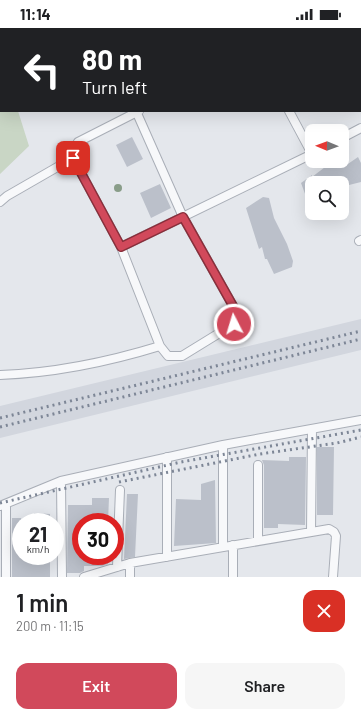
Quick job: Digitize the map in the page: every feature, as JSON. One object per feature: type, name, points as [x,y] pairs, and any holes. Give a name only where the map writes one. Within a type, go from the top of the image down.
[{"type":"street","points":[[137,112],[183,217],[237,313],[234,324],[182,356],[168,356],[160,346],[121,247],[73,158],[74,149],[78,142],[137,112]]},
{"type":"street","points":[[290,112],[305,141]]},
{"type":"street","points":[[349,134],[361,128]]},
{"type":"street","points":[[121,247],[305,157]]},
{"type":"street","points":[[0,202],[7,196],[73,158]]},
{"type":"street","points":[[0,375],[23,374],[81,366],[120,358],[160,346]]},
{"type":"street","points":[[6,577],[3,505],[61,481],[223,445],[361,420]]},
{"type":"street","points":[[312,429],[312,532]]},
{"type":"street","points":[[223,445],[223,547]]},
{"type":"street","points":[[166,457],[167,557]]},
{"type":"street","points":[[258,465],[258,541]]},
{"type":"street","points":[[61,481],[62,577]]},
{"type":"street","points":[[117,567],[120,490]]},
{"type":"street","points":[[84,577],[130,563],[329,529],[334,532],[336,536],[333,577]]},
{"type":"street","points":[[233,545],[233,577]]},
{"type":"street","points":[[130,563],[130,577]]},
{"type":"shaded area","points":[[361,319],[361,350],[0,438],[0,406]]},
{"type":"green space","points":[[0,112],[18,112],[29,146],[0,174]]},
{"type":"building","points":[[132,137],[143,159],[127,167],[116,145]]},
{"type":"building","points":[[358,157],[361,163],[361,182],[349,185],[349,176],[313,176],[324,168],[349,168],[349,163]]},
{"type":"building","points":[[305,180],[305,194],[301,183]]},
{"type":"building","points":[[160,184],[171,208],[151,218],[140,193]]},
{"type":"building","points":[[263,197],[269,198],[274,218],[287,244],[293,261],[292,267],[274,274],[267,259],[265,259],[262,247],[259,249],[246,208]]},
{"type":"building","points":[[317,447],[334,447],[333,515],[317,515]]},
{"type":"building","points":[[289,457],[306,457],[305,525],[278,524],[278,528],[264,528],[264,465],[262,460],[289,461]]},
{"type":"building","points":[[215,480],[216,543],[174,546],[176,499],[201,500],[201,484]]},
{"type":"building","points":[[127,494],[138,494],[135,557],[124,559]]},
{"type":"building","points":[[92,498],[109,498],[108,513],[72,513],[72,565],[105,565],[84,566],[84,571],[80,573],[67,573],[68,505],[92,505]]},
{"type":"building","points":[[12,565],[50,565],[50,577],[12,577]]},
{"type":"railway","points":[[0,418],[361,331]]},
{"type":"railway","points":[[0,427],[361,339]]},
{"type":"railway","points":[[0,503],[181,462],[361,430]]},
{"type":"railway","points":[[119,482],[260,454],[337,443],[361,437]]},
{"type":"route","points":[[73,158],[121,247],[183,217],[237,313],[234,324]]}]
